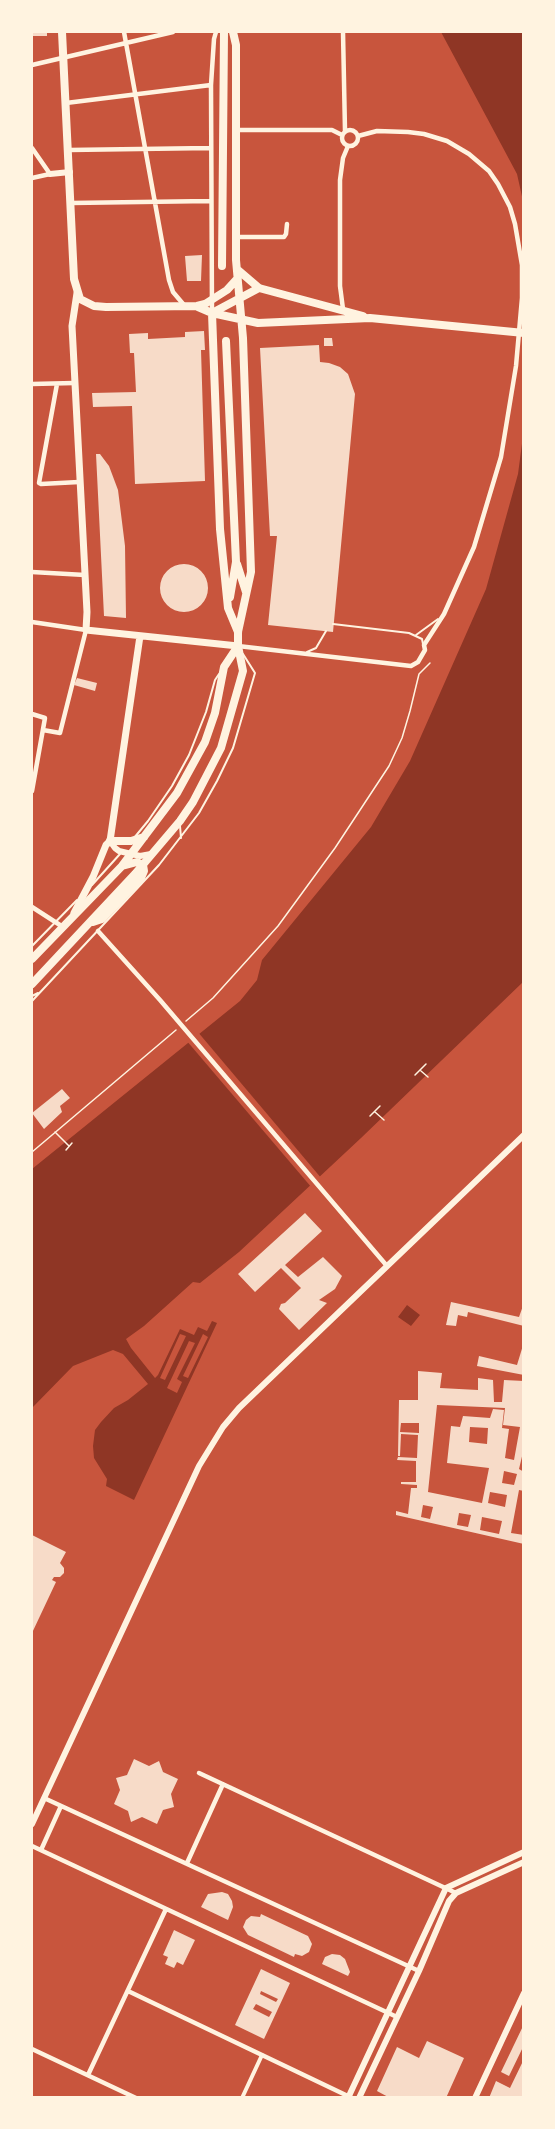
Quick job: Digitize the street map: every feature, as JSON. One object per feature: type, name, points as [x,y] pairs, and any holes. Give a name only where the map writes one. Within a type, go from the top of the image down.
[{"type":"main road","points":[[62,32],[74,279],[80,299],[94,306],[197,306],[227,290],[237,279]]},
{"type":"main road","points":[[222,266],[224,32]]},
{"type":"main road","points":[[32,984],[154,853],[193,802],[221,748],[243,671],[238,632],[251,572],[242,320],[237,279],[236,45],[233,32]]},
{"type":"main road","points":[[238,270],[259,288],[370,318]]},
{"type":"main road","points":[[212,313],[259,288]]},
{"type":"main road","points":[[77,293],[72,326],[87,612],[86,630],[238,646]]},
{"type":"main road","points":[[197,306],[212,313],[263,323],[370,318],[524,333]]},
{"type":"main road","points":[[212,313],[220,529],[228,608],[238,632]]},
{"type":"main road","points":[[226,341],[236,562],[228,608]]},
{"type":"main road","points":[[236,562],[246,595]]},
{"type":"main road","points":[[114,841],[141,636]]},
{"type":"main road","points":[[32,958],[59,925],[71,920],[122,866],[130,849],[144,837],[177,793],[204,742],[214,713],[224,667],[238,646]]},
{"type":"main road","points":[[114,841],[130,849]]},
{"type":"main road","points":[[71,920],[106,845],[114,841]]},
{"type":"main road","points":[[122,866],[137,862],[143,865]]},
{"type":"street","points":[[124,32],[169,280],[173,292],[185,306]]},
{"type":"street","points":[[32,65],[173,32]]},
{"type":"street","points":[[212,313],[210,148],[211,85],[216,32]]},
{"type":"street","points":[[344,32],[343,143],[348,146],[355,145],[358,136]]},
{"type":"street","points":[[66,103],[211,85]]},
{"type":"street","points":[[236,130],[332,130],[344,133],[353,130],[358,136]]},
{"type":"street","points":[[238,646],[411,666],[423,655],[424,645],[444,614],[474,547],[501,457],[516,366],[522,298],[522,265],[510,207],[498,184],[480,162],[459,147],[436,137],[408,132],[377,131],[358,136]]},
{"type":"street","points":[[343,309],[340,286],[340,180],[343,158],[348,146]]},
{"type":"street","points":[[32,148],[50,174]]},
{"type":"street","points":[[69,150],[210,148]]},
{"type":"street","points":[[32,178],[70,172]]},
{"type":"street","points":[[71,203],[210,201]]},
{"type":"street","points":[[236,237],[284,237],[287,224]]},
{"type":"street","points":[[32,384],[74,383]]},
{"type":"street","points":[[57,384],[39,483],[80,482]]},
{"type":"street","points":[[32,572],[85,575]]},
{"type":"street","points":[[32,622],[86,630],[60,733],[43,730]]},
{"type":"street","points":[[32,714],[45,718],[32,791]]},
{"type":"street","points":[[114,841],[114,848],[154,853]]},
{"type":"street","points":[[130,849],[143,865]]},
{"type":"street","points":[[32,907],[59,925]]},
{"type":"street","points":[[98,931],[160,1000],[387,1266]]},
{"type":"street","points":[[32,1824],[210,1446],[239,1408],[524,1135]]},
{"type":"street","points":[[200,1773],[456,1893]]},
{"type":"street","points":[[187,1863],[223,1784]]},
{"type":"street","points":[[44,1798],[419,1971]]},
{"type":"street","points":[[41,1850],[61,1806]]},
{"type":"street","points":[[32,1846],[397,2017]]},
{"type":"street","points":[[128,1990],[350,2097],[446,1888],[524,1852]]},
{"type":"street","points":[[359,2097],[419,1971],[449,1901],[456,1893],[524,1862]]},
{"type":"street","points":[[88,2075],[166,1909]]},
{"type":"street","points":[[475,2097],[524,1993]]},
{"type":"street","points":[[32,2049],[136,2097]]},
{"type":"street","points":[[242,2097],[262,2055]]},
{"type":"lane","points":[[416,634],[432,625],[444,614]]},
{"type":"lane","points":[[333,624],[416,634],[422,639],[424,645]]},
{"type":"lane","points":[[303,654],[316,648],[326,631]]},
{"type":"lane","points":[[32,1001],[181,838],[217,781],[233,748],[255,673],[238,646]]},
{"type":"lane","points":[[32,946],[59,925],[85,892],[130,849],[172,786],[189,754],[206,712],[215,680],[224,667]]},
{"type":"lane","points":[[180,821],[181,838]]},
{"type":"lane","points":[[32,996],[40,991]]},
{"type":"path","points":[[32,1152],[213,998],[278,926],[335,848],[389,766],[402,738],[419,674],[430,663]]},
{"type":"path","points":[[415,1075],[426,1064]]},
{"type":"path","points":[[420,1070],[428,1077]]},
{"type":"path","points":[[370,1116],[380,1106]]},
{"type":"path","points":[[375,1111],[384,1120]]},
{"type":"path","points":[[55,1132],[69,1146]]},
{"type":"path","points":[[66,1150],[72,1143]]},
{"type":"shaded area","points":[[441,32],[523,32],[523,201],[517,174]]},
{"type":"shaded area","points":[[523,436],[523,982],[239,1252],[200,1283],[193,1282],[126,1339],[155,1378],[180,1329],[194,1335],[198,1327],[207,1331],[212,1321],[217,1323],[134,1500],[106,1486],[107,1479],[94,1458],[93,1446],[95,1430],[101,1422],[114,1408],[148,1384],[123,1354],[113,1350],[73,1366],[32,1408],[32,1169],[240,1001],[257,980],[262,960],[371,827],[410,761],[486,589],[518,474]],"holes":[[[180,1334],[186,1336],[165,1380],[160,1378]],[[203,1334],[208,1337],[188,1378],[183,1376]],[[189,1341],[195,1343],[177,1379],[182,1382],[177,1393],[167,1388]]]},
{"type":"shaded area","points":[[407,1305],[420,1315],[411,1326],[398,1317]]},
{"type":"pier","points":[[197,1031],[322,1179],[312,1188],[186,1040]]},
{"type":"building","points":[[32,32],[47,32],[47,36],[32,36]]},
{"type":"building","points":[[202,255],[201,281],[187,281],[185,256]]},
{"type":"building","points":[[204,331],[205,350],[201,350],[205,481],[135,484],[132,406],[93,407],[92,393],[136,392],[134,353],[130,353],[129,334],[148,333],[148,339],[185,337],[185,332]]},
{"type":"building","points":[[324,338],[332,338],[333,346],[324,346]]},
{"type":"building","points":[[319,345],[320,362],[340,367],[348,374],[355,394],[333,632],[268,625],[277,536],[270,536],[260,348]]},
{"type":"building","points":[[96,454],[100,454],[109,466],[118,490],[125,546],[126,618],[104,616]]},
{"type":"building","points":[[184,564],[201,571],[208,588],[201,605],[184,612],[167,605],[160,588],[167,571]]},
{"type":"building","points":[[77,678],[97,683],[95,691],[74,685]]},
{"type":"building","points":[[62,1089],[70,1098],[60,1106],[62,1112],[44,1129],[32,1113]]},
{"type":"building","points":[[305,1213],[322,1231],[285,1265],[298,1277],[323,1257],[342,1276],[335,1289],[319,1300],[327,1303],[299,1330],[279,1309],[281,1304],[301,1288],[281,1268],[255,1292],[238,1274]]},
{"type":"building","points":[[451,1302],[519,1317],[524,1303],[524,1326],[468,1312],[467,1317],[458,1315],[456,1326],[446,1325]]},
{"type":"building","points":[[524,1342],[524,1375],[477,1366],[479,1356],[517,1365]]},
{"type":"building","points":[[418,1371],[442,1373],[440,1388],[478,1390],[478,1378],[493,1380],[494,1402],[502,1402],[504,1380],[524,1381],[524,1448],[519,1469],[524,1472],[524,1491],[519,1490],[511,1533],[524,1535],[524,1544],[396,1515],[396,1511],[408,1514],[411,1488],[417,1488],[417,1485],[401,1484],[401,1482],[416,1482],[416,1461],[397,1460],[398,1457],[417,1458],[418,1435],[401,1434],[400,1456],[398,1456],[399,1400],[418,1400]],"holes":[[[437,1405],[505,1408],[503,1425],[520,1427],[514,1460],[505,1458],[509,1429],[502,1428],[504,1410],[493,1409],[490,1418],[463,1416],[460,1427],[451,1426],[447,1463],[489,1468],[482,1503],[428,1492]],[[401,1423],[419,1423],[419,1433],[400,1432]],[[470,1427],[488,1428],[487,1444],[469,1442]],[[504,1471],[517,1474],[514,1485],[502,1483]],[[490,1492],[507,1495],[505,1507],[488,1503]],[[423,1505],[433,1507],[430,1519],[421,1517]],[[459,1513],[471,1515],[468,1527],[457,1525]],[[482,1517],[502,1521],[499,1534],[480,1530]]]},
{"type":"building","points":[[32,1535],[66,1552],[60,1563],[64,1568],[64,1573],[52,1580],[56,1582],[32,1633]]},
{"type":"building","points":[[134,1759],[149,1766],[159,1761],[163,1772],[178,1779],[171,1794],[174,1807],[163,1810],[157,1824],[142,1817],[131,1822],[128,1811],[114,1804],[120,1790],[116,1778],[127,1775]]},
{"type":"building","points":[[222,1892],[228,1894],[232,1901],[233,1907],[228,1920],[201,1907],[208,1894]]},
{"type":"building","points":[[261,1914],[308,1936],[312,1944],[309,1952],[302,1956],[295,1954],[294,1957],[248,1935],[243,1927],[246,1920],[251,1916],[260,1917]]},
{"type":"building","points":[[174,1930],[195,1940],[183,1965],[177,1962],[174,1968],[165,1964],[168,1957],[163,1955]]},
{"type":"building","points":[[332,1954],[340,1955],[345,1959],[350,1972],[348,1976],[322,1964],[325,1957]]},
{"type":"building","points":[[261,1969],[290,1983],[264,2039],[235,2025]],"holes":[[[261,1991],[278,1999],[276,2002],[260,1994]],[[256,2004],[272,2012],[269,2017],[253,2009]]]},
{"type":"building","points":[[524,2024],[524,2045],[509,2076],[501,2072]]},
{"type":"building","points":[[427,2041],[464,2058],[446,2098],[390,2098],[377,2091],[397,2047],[419,2058]]},
{"type":"building","points":[[524,2059],[524,2098],[489,2098],[496,2081],[510,2088]]}]
